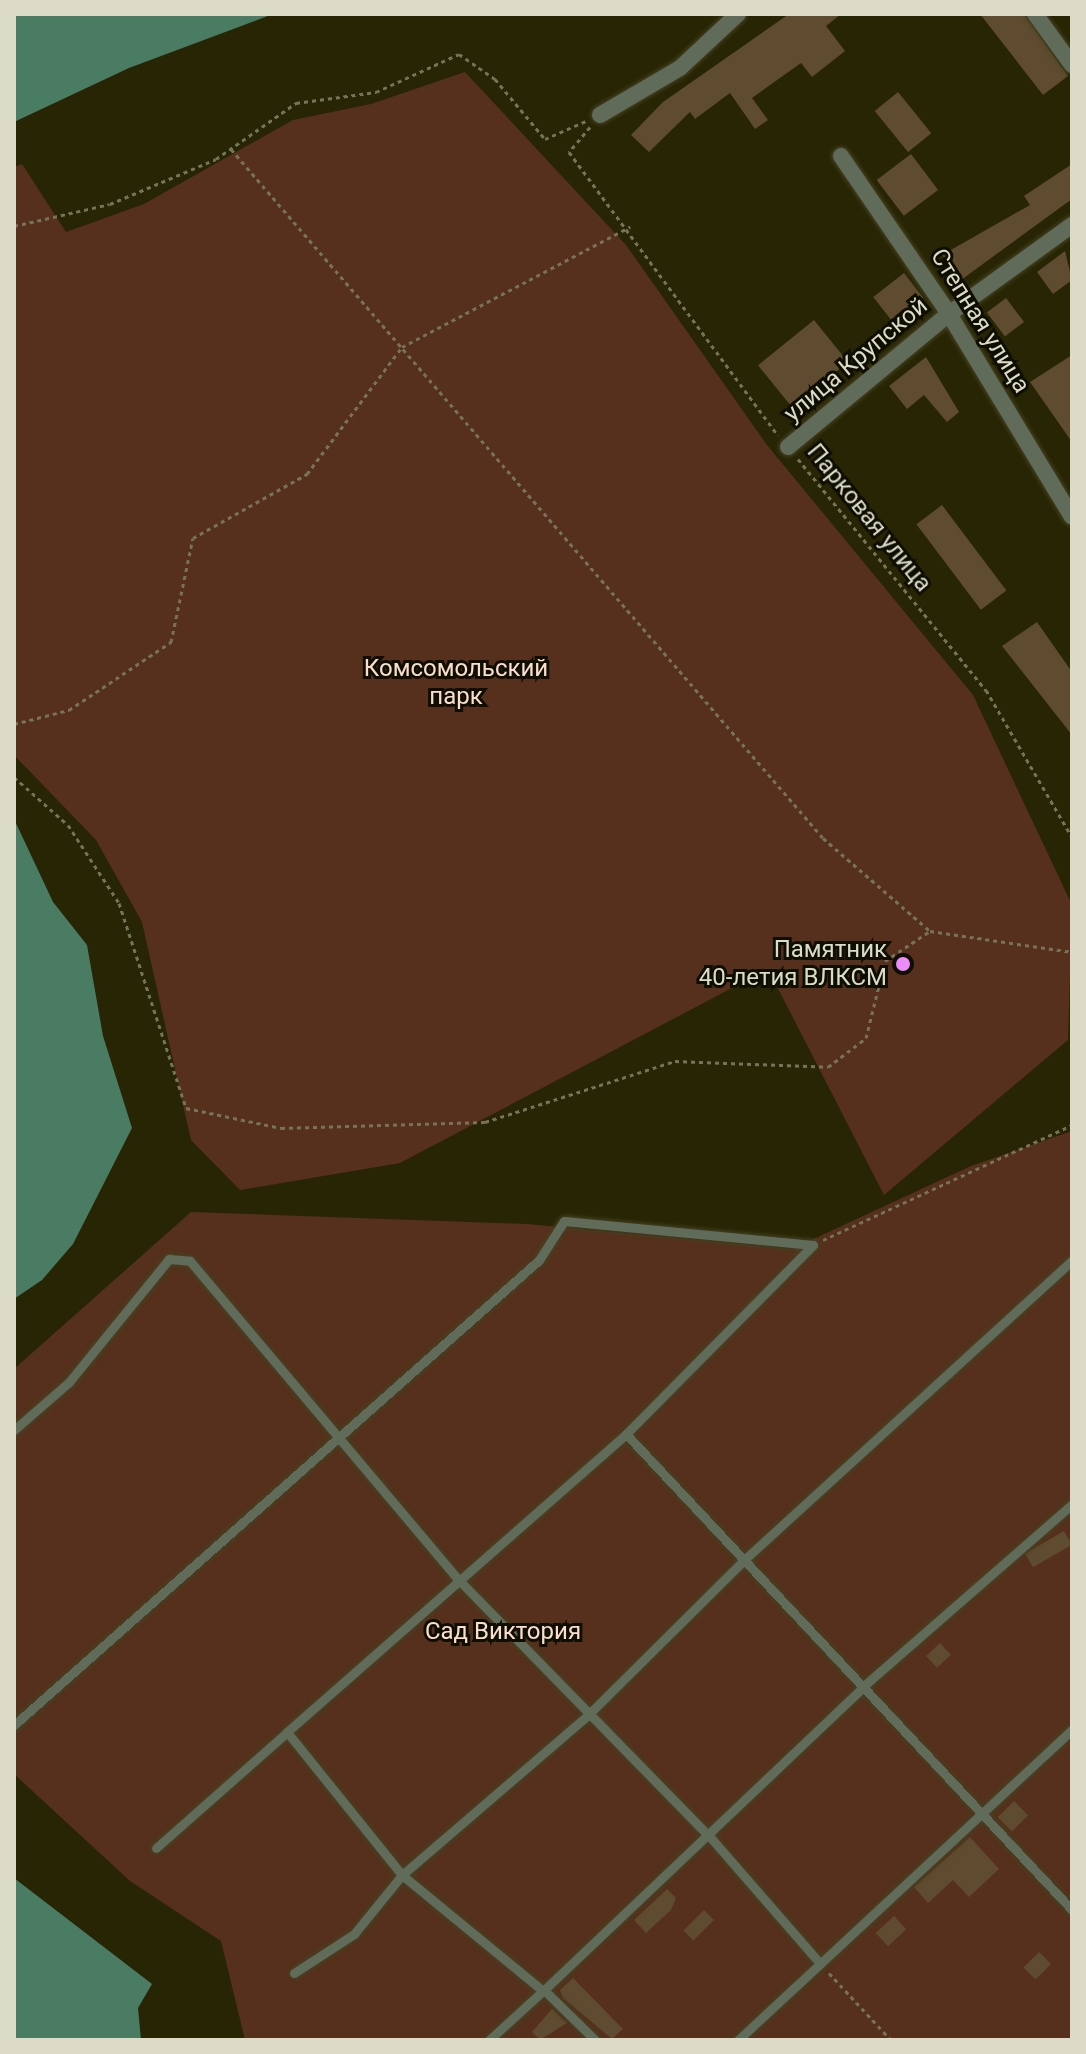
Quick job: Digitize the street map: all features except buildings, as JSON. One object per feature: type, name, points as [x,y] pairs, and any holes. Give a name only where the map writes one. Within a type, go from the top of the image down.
[{"type":"street","points":[[600,115],[680,68],[738,14]]},
{"type":"street","points":[[1035,14],[1072,65]]},
{"type":"street","name":"Степная улица","points":[[841,156],[949,314],[1072,517]]},
{"type":"street","name":"улица Крупской","points":[[788,447],[949,314],[1072,225]]},
{"type":"lane","points":[[14,1725],[539,1260],[564,1221],[813,1245]]},
{"type":"lane","points":[[156,1848],[457,1578],[626,1434],[813,1245]]},
{"type":"lane","points":[[14,1430],[69,1382],[169,1259],[190,1261],[457,1578],[711,1838],[818,1961]]},
{"type":"lane","points":[[294,1973],[354,1934],[402,1875],[588,1715],[744,1560],[1072,1260]]},
{"type":"lane","points":[[626,1434],[866,1684],[1072,1910]]},
{"type":"lane","points":[[489,2040],[711,1838],[866,1684],[1072,1504]]},
{"type":"lane","points":[[738,2040],[818,1961],[986,1813],[1072,1730]]},
{"type":"lane","points":[[287,1732],[402,1875],[544,1990],[595,2040]]},
{"type":"path","points":[[14,226],[110,204],[231,149],[296,103],[376,92],[459,54],[495,79],[545,139],[600,115]]},
{"type":"path","name":"Парковая улица","points":[[600,115],[569,152],[630,227],[788,447],[986,690],[1072,837]]},
{"type":"path","points":[[231,149],[823,838],[930,931],[1072,952]]},
{"type":"path","points":[[14,724],[69,710],[171,642],[193,538],[307,474],[402,347],[630,227]]},
{"type":"path","points":[[14,777],[68,825],[119,903],[186,1108],[281,1128],[485,1122],[675,1061],[828,1067],[866,1038],[885,961],[930,931]]},
{"type":"path","points":[[813,1245],[1072,1125]]},
{"type":"path","points":[[818,1961],[891,2040]]},
{"type":"green space","name":"Комсомольский парк","points":[[465,72],[626,245],[767,445],[973,695],[1072,905],[1068,1040],[884,1195],[768,969],[400,1163],[240,1190],[191,1140],[142,922],[96,840],[14,755],[14,167],[22,164],[66,232],[144,204],[293,120],[371,104]]},
{"type":"green space","name":"Сад Виктория","points":[[1072,1131],[1072,2040],[245,2040],[221,1941],[130,1881],[14,1774],[14,1369],[191,1212],[527,1224],[792,1249],[971,1166]]},
{"type":"shaded area","points":[[14,14],[273,14],[129,68],[14,122]]},
{"type":"shaded area","points":[[14,819],[53,902],[87,945],[103,1036],[132,1128],[73,1244],[42,1280],[14,1299]]},
{"type":"shaded area","points":[[14,1878],[152,1984],[138,2008],[141,2040],[14,2040]]},
{"type":"place","name":"Памятник 40-летия ВЛКСМ","points":[[903,964]]}]
